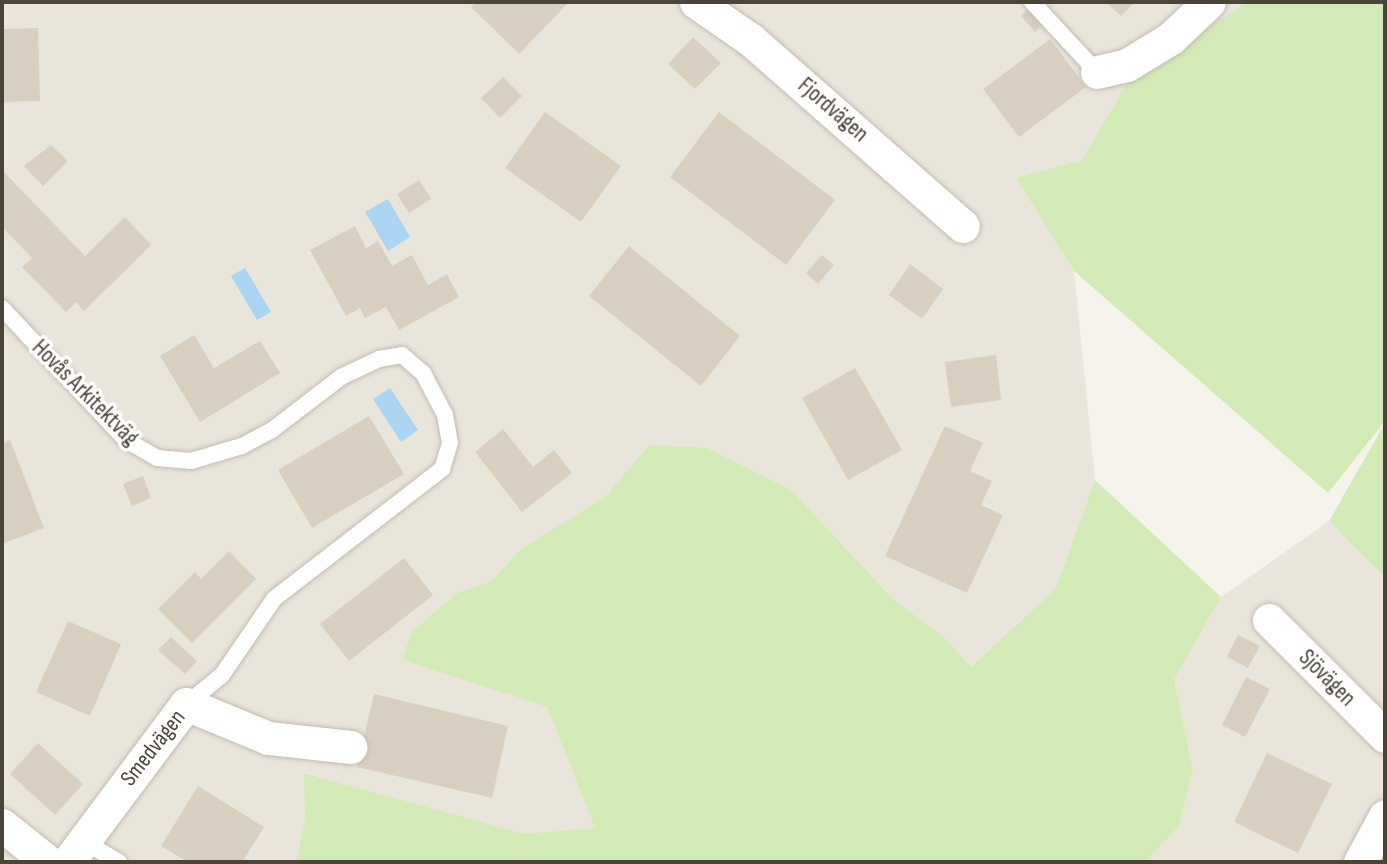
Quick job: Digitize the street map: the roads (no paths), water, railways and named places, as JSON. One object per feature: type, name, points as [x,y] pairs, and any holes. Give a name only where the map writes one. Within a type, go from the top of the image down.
[{"type":"street","name":"Fjordvägen","points":[[696,2],[751,40],[963,226]]},
{"type":"street","points":[[1097,72],[1127,65],[1171,38],[1209,2]]},
{"type":"street","name":"Sjövägen","points":[[1269,620],[1385,736]]},
{"type":"street","name":"Smedvägen","points":[[75,852],[186,704],[268,738],[351,747]]},
{"type":"street","points":[[1360,862],[1385,816]]},
{"type":"street","points":[[2,825],[48,862]]},
{"type":"lane","points":[[1032,2],[1097,72]]},
{"type":"lane","name":"Hovås Arkitektväg","points":[[2,308],[126,440],[157,458],[176,460],[242,446],[272,430],[341,377],[379,359],[402,355],[423,373],[446,415],[450,443],[442,469],[274,599],[222,675],[206,693],[186,704]]},
{"type":"lane","points":[[75,852],[119,862]]},
{"type":"water","points":[[388,199],[410,237],[388,251],[365,212]]},
{"type":"water","points":[[245,268],[271,312],[257,320],[231,276]]},
{"type":"water","points":[[390,388],[418,430],[401,442],[373,399]]}]
